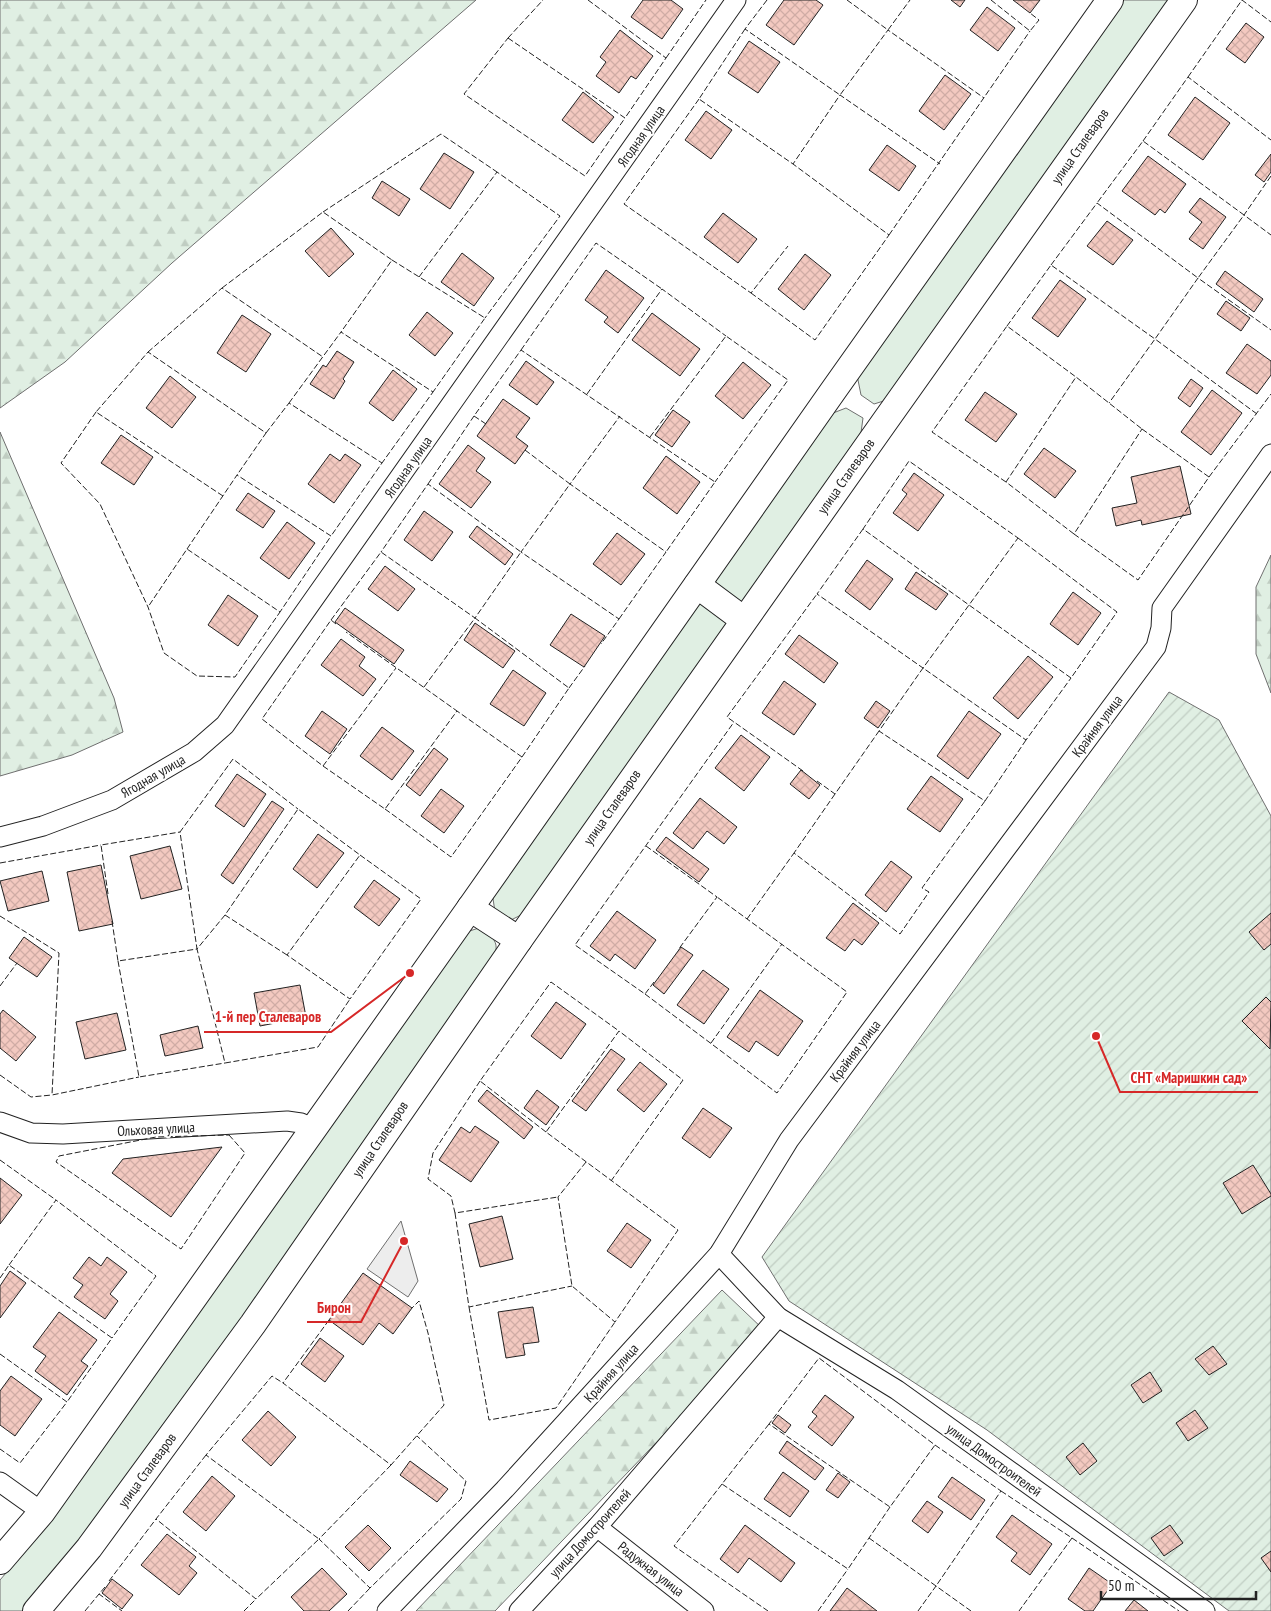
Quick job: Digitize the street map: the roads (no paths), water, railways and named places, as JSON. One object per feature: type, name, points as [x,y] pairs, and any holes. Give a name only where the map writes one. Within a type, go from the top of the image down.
[{"type":"main road","points":[[0,1561],[42,1512],[1110,0]]},
{"type":"main road","name":"улица Сталеваров","points":[[36,1611],[90,1548],[253,1324],[744,620],[1184,0]]},
{"type":"main road","points":[[697,585],[744,620]]},
{"type":"main road","points":[[470,908],[519,940]]},
{"type":"street","name":"Ягодная улица","points":[[0,837],[43,826],[112,800],[194,752],[225,725],[736,0]]},
{"type":"street","name":"Крайняя улица","points":[[387,1611],[505,1489],[718,1254],[789,1140],[1156,647],[1162,628],[1162,608],[1271,454]]},
{"type":"street","name":"Ольховая улица","points":[[0,1122],[31,1133],[63,1134],[287,1121],[301,1123],[313,1128]]},
{"type":"street","name":"улица Домостроителей","points":[[718,1254],[778,1317],[897,1390],[1205,1611]]},
{"type":"street","name":"улица Домостроителей","points":[[519,1611],[597,1527],[778,1317]]},
{"type":"street","points":[[0,1482],[42,1512]]},
{"type":"street","name":"Радужная улица","points":[[597,1527],[704,1611]]},
{"type":"place","name":"1-й пер Сталеваров","points":[[410,973]]},
{"type":"place","name":"СНТ «Маришкин сад»","points":[[1096,1036]]},
{"type":"place","name":"Бирон","points":[[404,1241]]}]
